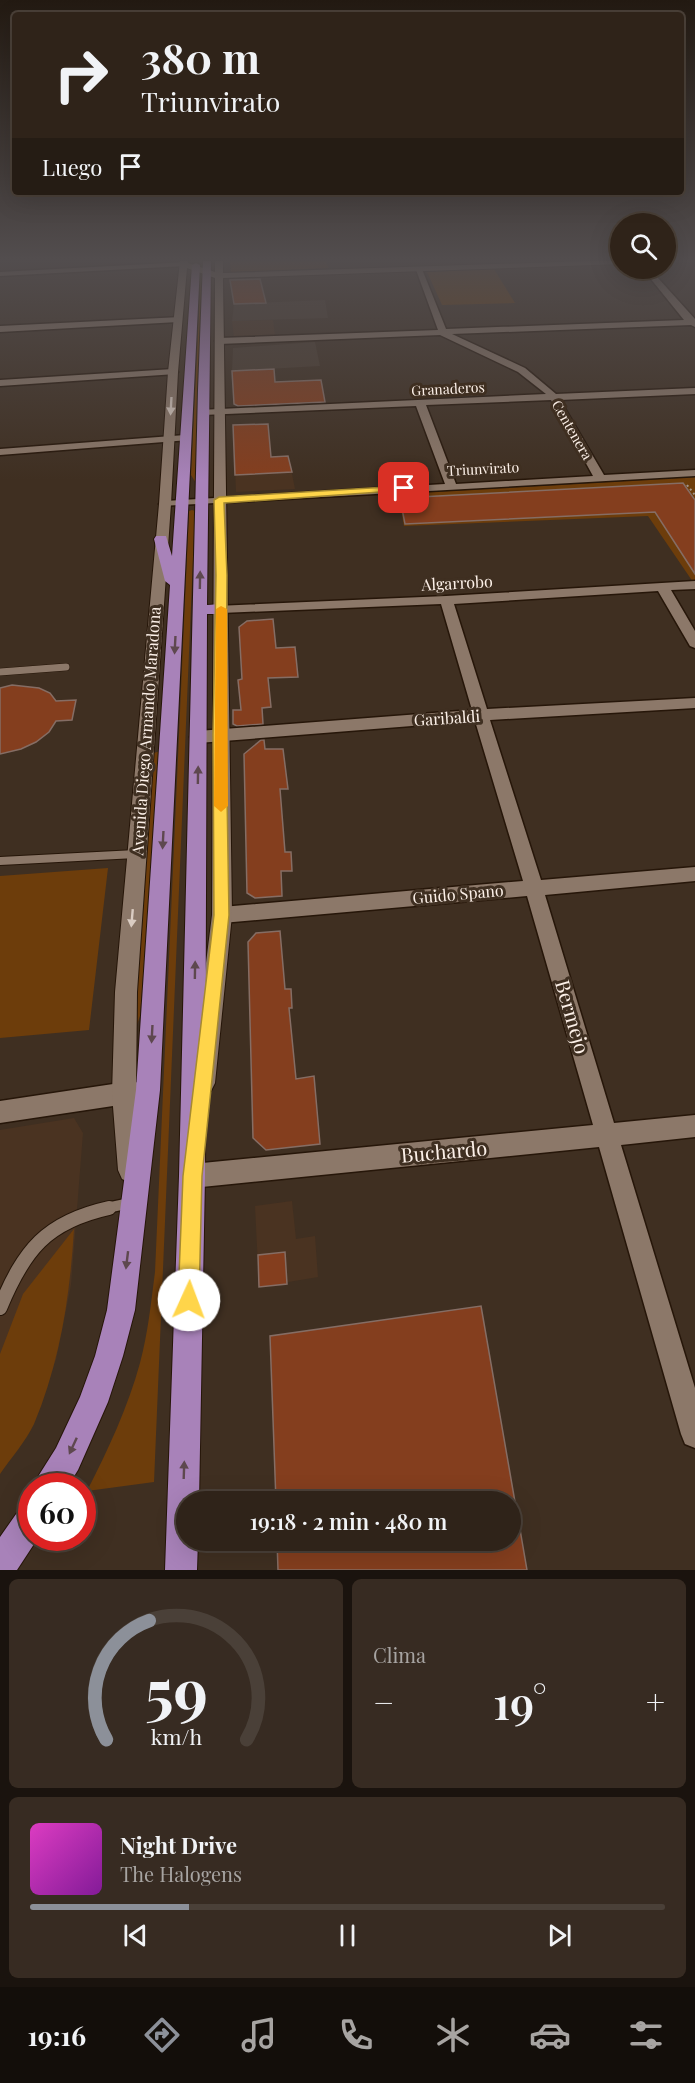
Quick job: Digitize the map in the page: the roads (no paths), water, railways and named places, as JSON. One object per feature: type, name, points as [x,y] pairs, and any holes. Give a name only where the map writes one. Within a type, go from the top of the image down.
[{"type":"main road","name":"Avenida Diego Armando Maradona","points":[[58,1473],[93,1402],[109,1356],[121,1310],[148,1090],[177,603],[173,503],[185,431],[191,334]]},
{"type":"main road","points":[[181,1570],[192,1176],[200,610],[210,501],[202,418],[206,334]]},
{"type":"main road","points":[[203,390],[219,341],[206,342]]},
{"type":"main road","points":[[185,431],[202,418]]},
{"type":"main road","points":[[161,539],[177,603]]},
{"type":"main road","points":[[200,610],[221,609]]},
{"type":"main road","points":[[0,1566],[18,1539]]},
{"type":"street","name":"Avenida Diego Armando Maradona","points":[[134,1202],[124,1094],[126,992],[161,539],[173,503],[170,439],[177,334]]},
{"type":"street","points":[[192,1176],[222,915],[219,735],[221,609],[210,501],[219,412],[219,334]]},
{"type":"street","points":[[219,341],[387,334]]},
{"type":"street","name":"Centenera","points":[[447,334],[532,378],[554,398],[600,478]]},
{"type":"street","points":[[1,386],[173,372]]},
{"type":"street","name":"Granaderos","points":[[202,418],[219,412],[695,391]]},
{"type":"street","points":[[420,404],[451,485]]},
{"type":"street","points":[[0,452],[170,439],[185,431]]},
{"type":"street","name":"Triunvirato","points":[[173,503],[451,485],[695,473]]},
{"type":"street","name":"Algarrobo","points":[[221,609],[446,600],[695,585]]},
{"type":"street","points":[[662,586],[695,643]]},
{"type":"street","name":"Bermejo","points":[[446,600],[534,888],[695,1434]]},
{"type":"street","name":"Garibaldi","points":[[198,737],[482,715],[695,703]]},
{"type":"street","name":"Guido Spano","points":[[222,915],[695,874]]},
{"type":"street","points":[[0,1112],[148,1090]]},
{"type":"street","name":"Buchardo","points":[[192,1176],[695,1126]]},
{"type":"lane","points":[[0,672],[66,667]]},
{"type":"lane","points":[[0,861],[137,854]]},
{"type":"lane","points":[[0,1308],[14,1272],[31,1249],[50,1231],[68,1220],[134,1202]]}]
